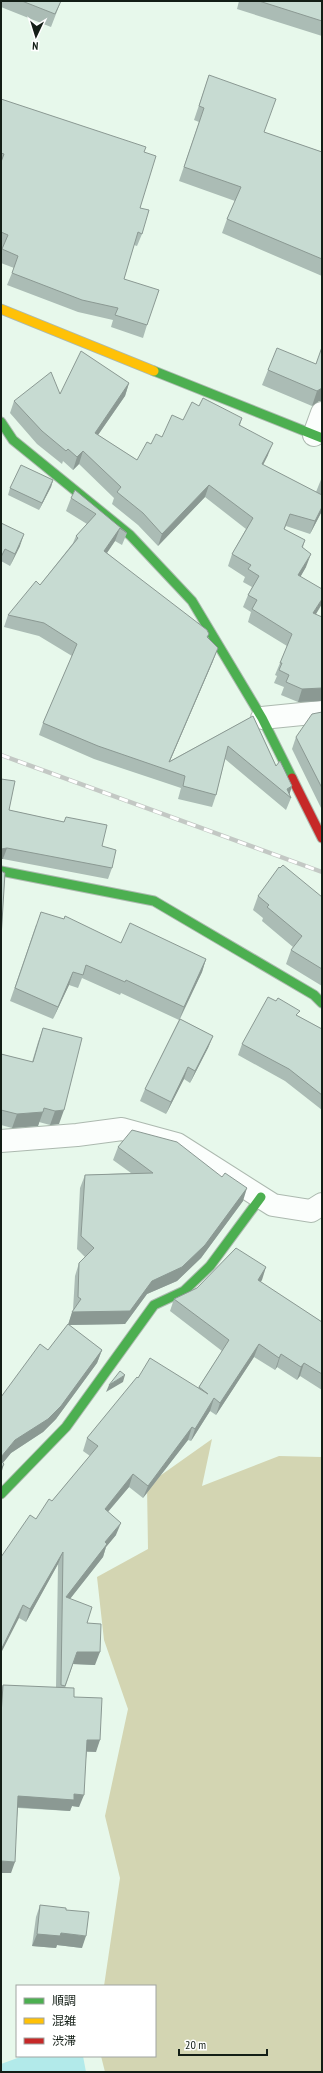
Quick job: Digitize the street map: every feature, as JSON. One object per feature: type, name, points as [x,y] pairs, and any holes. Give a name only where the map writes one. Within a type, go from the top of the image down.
[{"type":"street","points":[[1,310],[318,437],[322,413]]},
{"type":"street","points":[[1,422],[7,441],[130,535],[192,601],[262,718],[322,838]]},
{"type":"street","points":[[262,718],[322,712]]},
{"type":"street","points":[[1,871],[154,901],[314,995],[322,1004]]},
{"type":"street","points":[[1,1142],[122,1129],[177,1144],[273,1205],[311,1211],[322,1204]]},
{"type":"street","points":[[1,1494],[66,1427],[154,1306],[184,1291],[210,1266],[261,1197]]},
{"type":"green space","points":[[212,1439],[202,1486],[279,1456],[322,1457],[322,2072],[105,2072],[101,2057],[156,2057],[156,1985],[104,1985],[120,1878],[105,1816],[128,1709],[104,1640],[97,1577],[148,1549],[147,1485]]},
{"type":"water","points":[[20,2057],[83,2057],[86,2072],[1,2072],[1,2064]]},
{"type":"building","points":[[22,1],[61,1],[55,14]]},
{"type":"building","points":[[259,1],[322,1],[322,21]]},
{"type":"building","points":[[209,75],[276,99],[264,132],[322,152],[322,259],[227,219],[241,187],[184,167],[204,108],[199,106]]},
{"type":"building","points":[[1,99],[146,147],[144,152],[156,156],[140,208],[149,210],[142,234],[138,232],[124,279],[159,290],[147,325],[115,315],[118,308],[82,300],[12,273],[18,256],[2,249],[8,235],[1,232],[1,162],[4,154],[1,153]]},
{"type":"building","points":[[322,347],[322,388],[317,391],[268,370],[277,348],[316,364]]},
{"type":"building","points":[[81,351],[129,383],[95,433],[137,460],[147,442],[151,444],[156,434],[162,437],[172,415],[183,420],[192,402],[199,406],[203,398],[242,418],[239,425],[273,443],[262,464],[322,495],[322,507],[315,521],[290,514],[284,529],[305,540],[302,547],[311,554],[298,575],[322,589],[322,599],[313,613],[322,617],[322,688],[302,689],[286,682],[289,675],[279,670],[282,663],[280,663],[292,634],[252,609],[257,600],[248,595],[259,576],[248,569],[251,565],[232,554],[253,518],[209,485],[162,534],[143,513],[117,492],[121,487],[83,451],[77,457],[68,449],[66,451],[42,431],[14,401],[51,372],[60,394]]},
{"type":"building","points":[[21,465],[53,480],[42,503],[10,488]]},
{"type":"building","points":[[75,490],[127,533],[120,528],[104,551],[207,630],[209,634],[207,637],[218,648],[169,762],[253,716],[276,766],[280,761],[292,786],[287,789],[291,798],[228,746],[216,795],[183,786],[185,776],[98,746],[43,723],[77,644],[44,623],[8,615],[36,581],[40,585],[78,538],[76,536],[96,514],[71,498]]},
{"type":"building","points":[[1,523],[24,534],[15,554],[5,549],[1,557]]},
{"type":"building","points":[[322,712],[322,788],[296,737],[312,714]]},
{"type":"building","points":[[1,779],[15,781],[9,810],[64,822],[66,817],[107,825],[102,846],[116,850],[112,868],[7,848],[1,849]]},
{"type":"building","points":[[283,865],[322,897],[322,969],[291,950],[302,936],[267,907],[269,905],[258,896],[279,867],[280,868]]},
{"type":"building","points":[[1,871],[5,873],[1,938]]},
{"type":"building","points":[[41,912],[64,919],[65,916],[121,943],[130,923],[206,959],[184,1007],[126,980],[125,982],[86,965],[83,975],[73,972],[58,1007],[15,988]]},
{"type":"building","points":[[268,997],[276,1001],[278,998],[300,1011],[296,1015],[322,1029],[322,1095],[289,1069],[242,1044]]},
{"type":"building","points":[[180,1019],[213,1036],[195,1071],[188,1067],[171,1102],[145,1089]]},
{"type":"building","points":[[43,1028],[82,1038],[64,1110],[55,1111],[44,1108],[43,1112],[17,1114],[1,1110],[1,1054],[33,1062]]},
{"type":"building","points":[[132,1130],[177,1142],[222,1177],[225,1173],[247,1188],[205,1245],[182,1267],[152,1281],[130,1311],[72,1312],[81,1299],[78,1297],[79,1263],[94,1248],[81,1236],[85,1175],[153,1173],[118,1147]]},
{"type":"building","points":[[236,1248],[266,1267],[258,1280],[322,1322],[322,1374],[304,1363],[301,1367],[281,1354],[279,1358],[259,1344],[220,1403],[214,1398],[195,1429],[192,1427],[148,1486],[133,1474],[105,1509],[121,1523],[105,1542],[107,1544],[66,1597],[92,1607],[87,1623],[101,1624],[100,1652],[77,1652],[65,1686],[61,1685],[63,1552],[30,1609],[23,1605],[1,1650],[1,1557],[30,1515],[36,1519],[49,1499],[52,1501],[98,1446],[87,1438],[137,1377],[138,1378],[150,1358],[208,1394],[199,1387],[229,1340],[174,1299],[197,1288]]},
{"type":"building","points":[[68,1324],[102,1350],[61,1406],[48,1419],[15,1440],[1,1457],[1,1397],[40,1344],[48,1350]]},
{"type":"building","points":[[120,1371],[125,1375],[109,1385]]},
{"type":"building","points":[[1,1461],[4,1464],[1,1469]]},
{"type":"building","points":[[3,1685],[74,1688],[74,1697],[102,1698],[100,1740],[87,1740],[84,1795],[74,1794],[74,1800],[18,1796],[15,1862],[1,1861],[1,1715]]},
{"type":"building","points":[[40,1905],[66,1908],[66,1910],[89,1912],[86,1936],[61,1933],[60,1936],[37,1934]]},
{"type":"railway","points":[[1,755],[322,872]]},
{"type":"traffic: fast","points":[[154,371],[322,438]]},
{"type":"traffic: fast","points":[[1,422],[13,440],[130,535],[192,601],[262,718],[292,778]]},
{"type":"traffic: fast","points":[[1,871],[154,901],[314,995],[322,1003]]},
{"type":"traffic: fast","points":[[1,1494],[66,1427],[154,1305],[184,1291],[210,1266],[261,1197]]},
{"type":"traffic: slow","points":[[1,309],[154,371]]},
{"type":"traffic: jam","points":[[292,778],[322,838]]}]
